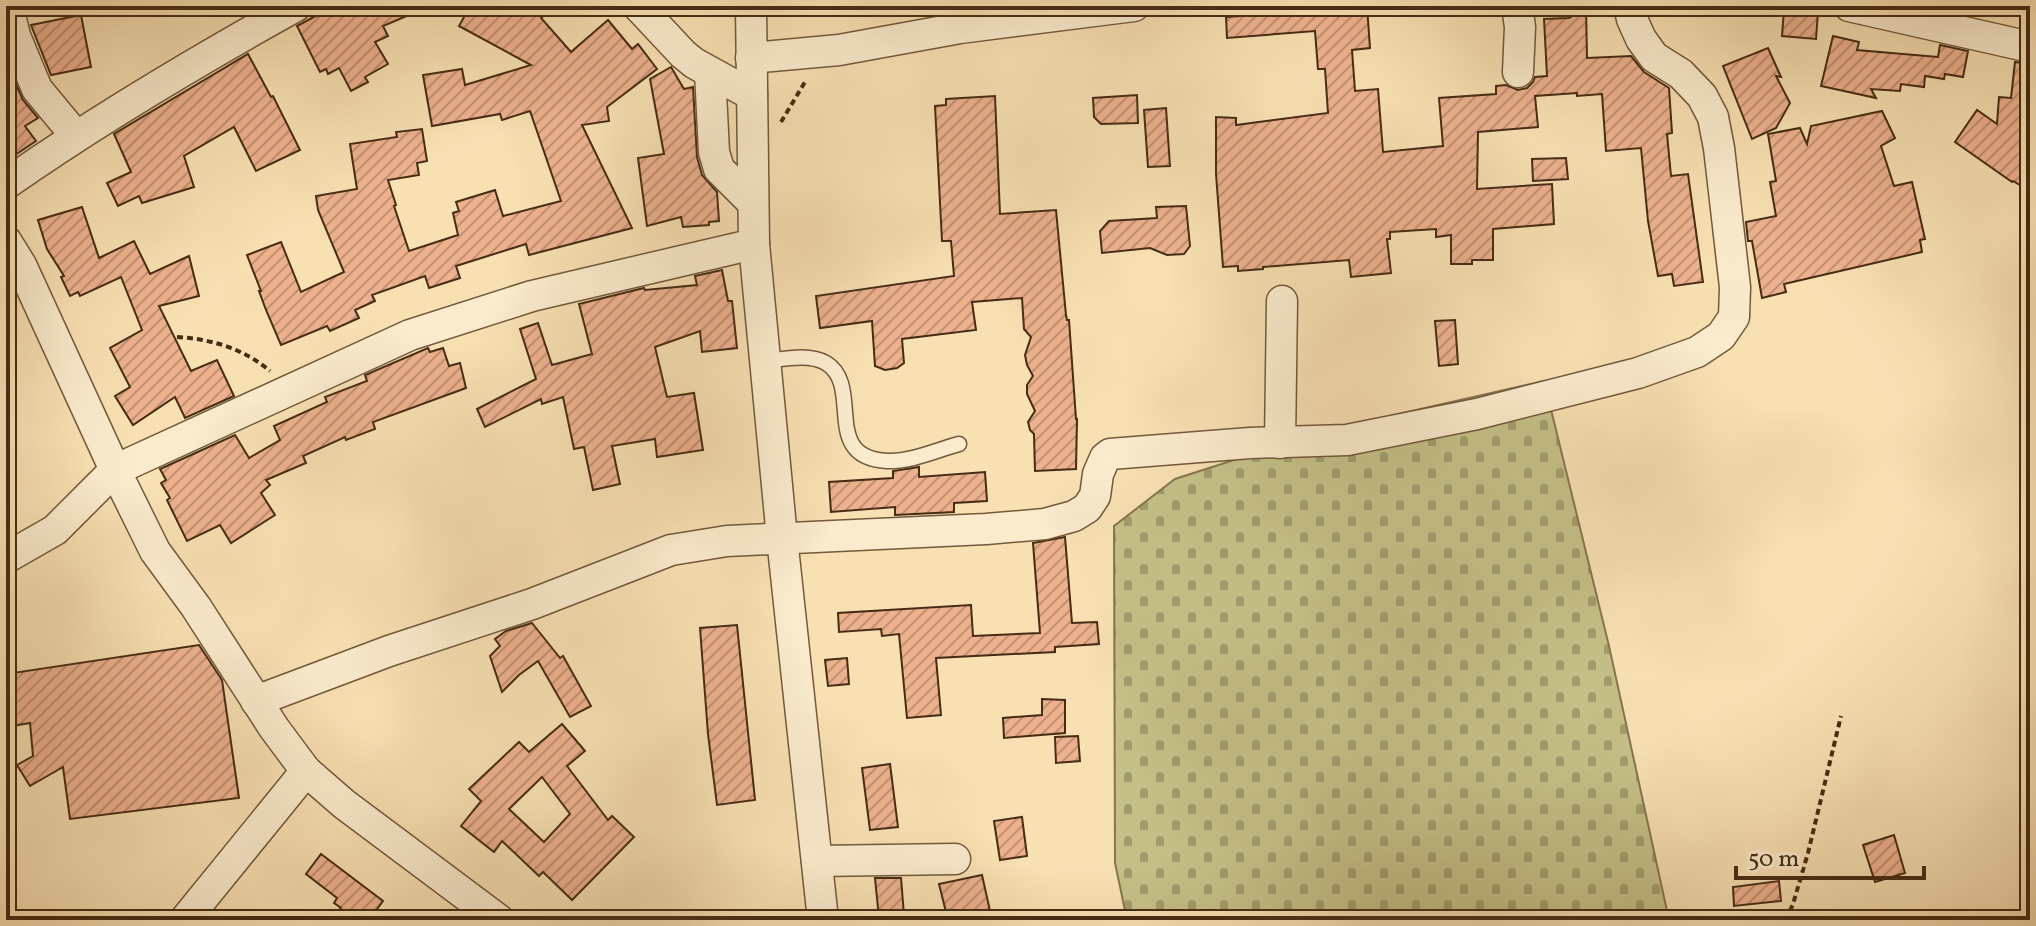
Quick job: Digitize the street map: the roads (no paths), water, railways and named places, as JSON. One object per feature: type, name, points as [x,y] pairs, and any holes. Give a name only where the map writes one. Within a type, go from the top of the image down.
[{"type":"street","points":[[8,6],[15,36],[37,89],[76,136]]},
{"type":"street","points":[[6,184],[76,136],[296,6]]},
{"type":"street","points":[[638,6],[683,54],[752,95]]},
{"type":"street","points":[[751,6],[754,244],[823,920]]},
{"type":"street","points":[[751,58],[839,50],[960,28],[1134,6]]},
{"type":"street","points":[[1517,6],[1520,27],[1518,72]]},
{"type":"street","points":[[256,701],[389,651],[532,604],[671,550],[727,541],[1045,524],[1074,516],[1087,508],[1095,496],[1102,464],[1110,454],[1250,443],[1347,440],[1477,414],[1638,373],[1697,352],[1721,336],[1734,317],[1735,287],[1713,117],[1702,96],[1681,74],[1654,57],[1641,39],[1629,6]]},
{"type":"street","points":[[1849,6],[2030,47]]},
{"type":"street","points":[[710,72],[714,152],[719,169],[753,203]]},
{"type":"street","points":[[6,241],[21,265],[155,551],[306,771],[499,920]]},
{"type":"street","points":[[6,558],[55,530],[115,470],[410,335],[501,305],[754,244]]},
{"type":"street","points":[[1280,443],[1282,301]]},
{"type":"street","points":[[185,920],[306,771]]},
{"type":"street","points":[[817,861],[955,859]]},
{"type":"lane","points":[[766,361],[803,357],[825,361],[835,370],[842,382],[847,434],[860,453],[871,458],[889,461],[959,444]]}]
